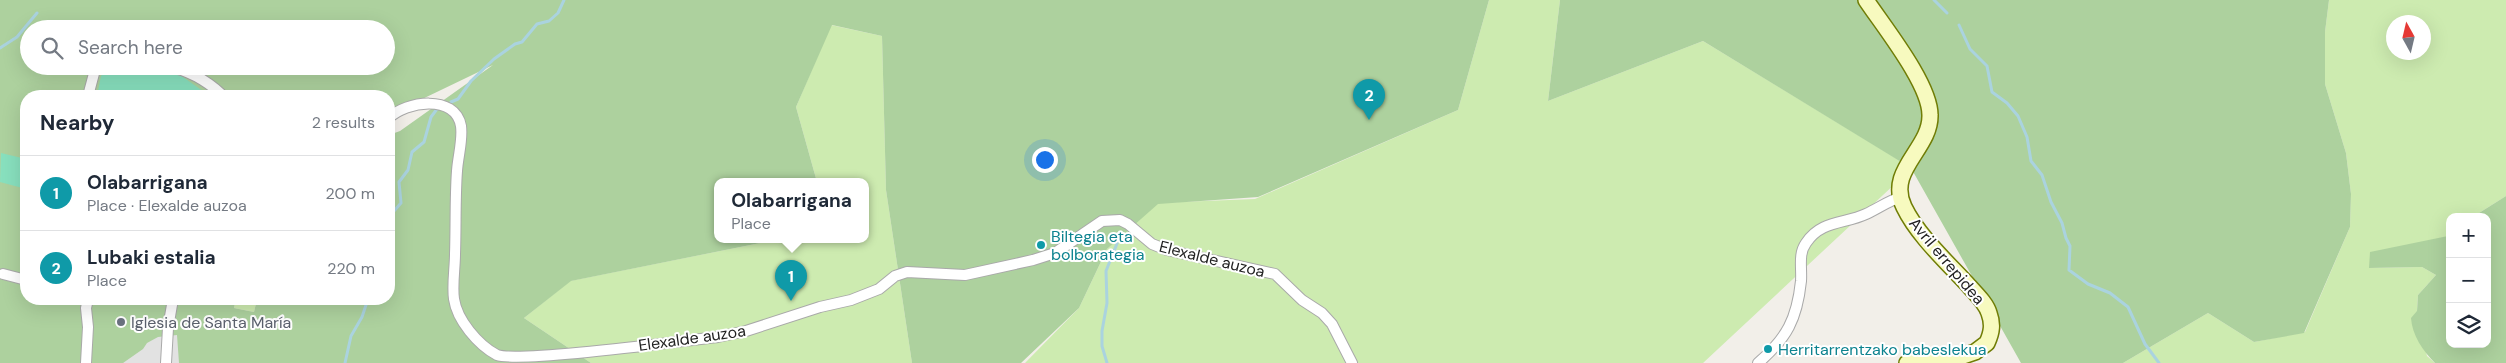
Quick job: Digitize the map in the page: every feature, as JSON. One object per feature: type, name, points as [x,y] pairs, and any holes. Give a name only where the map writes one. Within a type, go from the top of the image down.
[{"type":"street","points":[[1758,363],[1787,333],[1797,306],[1804,244],[1815,232],[1828,224],[1855,218],[1889,200],[1901,197],[1901,176],[1931,118],[1928,98],[1908,63],[1866,0]]},
{"type":"street","points":[[90,90],[94,75]]},
{"type":"street","points":[[194,75],[215,90]]},
{"type":"street","name":"Elexalde auzoa","points":[[395,111],[427,103],[444,106],[455,112],[460,123],[454,299],[465,324],[481,343],[496,354],[506,358],[540,358],[708,338],[746,331],[820,307],[851,300],[879,289],[895,276],[906,272],[965,275],[1033,260],[1055,253],[1102,221],[1120,220],[1128,224],[1152,244],[1167,250],[1275,274],[1302,300],[1322,313],[1332,324],[1352,363]]},
{"type":"street","name":"Avril errepidea","points":[[1901,197],[1903,206],[1916,225],[1986,306],[1992,327],[1988,343],[1970,354],[1907,363]]},
{"type":"street","points":[[3,274],[20,278]]},
{"type":"street","points":[[86,363],[88,334],[87,305]]},
{"type":"street","points":[[166,363],[168,328],[172,305]]},
{"type":"green space","points":[[0,0],[1489,0],[1458,110],[1258,197],[1158,204],[1107,249],[1079,308],[1021,363],[912,363],[886,190],[882,36],[832,25],[796,107],[816,178],[714,178],[714,243],[760,243],[571,281],[524,318],[591,363],[0,363]]},
{"type":"green space","points":[[1489,0],[1560,0],[1548,101],[1703,41],[1912,168],[1703,363],[1025,363],[1079,308],[1107,249],[1154,203],[1255,199],[1458,110]]},
{"type":"green space","points":[[1560,0],[2329,0],[2325,32],[2325,84],[2346,153],[2351,194],[2350,227],[2304,333],[2254,342],[2208,313],[2123,363],[2021,363],[1911,168],[1703,41],[1548,101]]},
{"type":"green space","points":[[2329,0],[2506,0],[2506,196],[2479,213],[2446,213],[2446,237],[2369,268],[2422,267],[2436,275],[2418,295],[2417,311],[2427,356],[2435,363],[2123,363],[2208,313],[2254,342],[2305,332],[2350,227],[2351,194],[2346,153],[2325,84],[2325,32]]},
{"type":"green space","points":[[831,25],[882,36],[886,190],[912,363],[591,363],[524,318],[570,281],[760,243],[869,243],[869,178],[816,178],[796,107]]},
{"type":"green space","points":[[180,75],[201,90],[98,90],[101,76]]},
{"type":"green space","points":[[1,153],[20,158],[20,187],[0,182]]},
{"type":"green space","points":[[2506,196],[2506,363],[2435,363],[2426,353],[2413,331],[2411,318],[2417,311],[2418,295],[2436,275],[2422,267],[2369,268],[2370,252],[2446,236],[2446,348],[2491,348],[2491,213],[2479,213]]},
{"type":"green space","points":[[235,305],[256,305],[254,312],[234,308]]},
{"type":"shaded area","points":[[177,335],[179,363],[123,363],[143,349],[147,343],[158,337]]},
{"type":"waterway","points":[[451,102],[458,99],[471,81],[494,59],[515,44],[522,42],[537,24],[549,21],[558,13],[564,0]]},
{"type":"waterway","points":[[1934,0],[1947,13]]},
{"type":"waterway","points":[[31,20],[37,13]]},
{"type":"waterway","points":[[1959,25],[1970,49],[1987,66],[1992,92],[2007,103],[2018,116],[2027,137],[2031,161],[2042,175],[2051,202],[2062,223],[2070,246],[2069,270],[2088,284],[2110,293],[2128,307],[2145,344],[2159,363]]},
{"type":"waterway","points":[[0,48],[20,33]]},
{"type":"waterway","points":[[395,210],[401,203],[399,182],[408,170],[412,152],[424,142],[431,117],[437,109]]},
{"type":"waterway","points":[[1107,363],[1102,346],[1102,331],[1107,303],[1106,271],[1120,236]]},
{"type":"waterway","points":[[345,363],[351,336],[362,317],[366,305]]},
{"type":"place","name":"Lubaki estalia","points":[[1369,120]]},
{"type":"place","name":"Biltegia eta bolborategia","points":[[1041,245]]},
{"type":"place","name":"Olabarrigana","points":[[791,301]]},
{"type":"place","name":"Iglesia de Santa María","points":[[121,322]]},
{"type":"place","name":"Herritarrentzako babeslekua","points":[[1768,349]]}]
